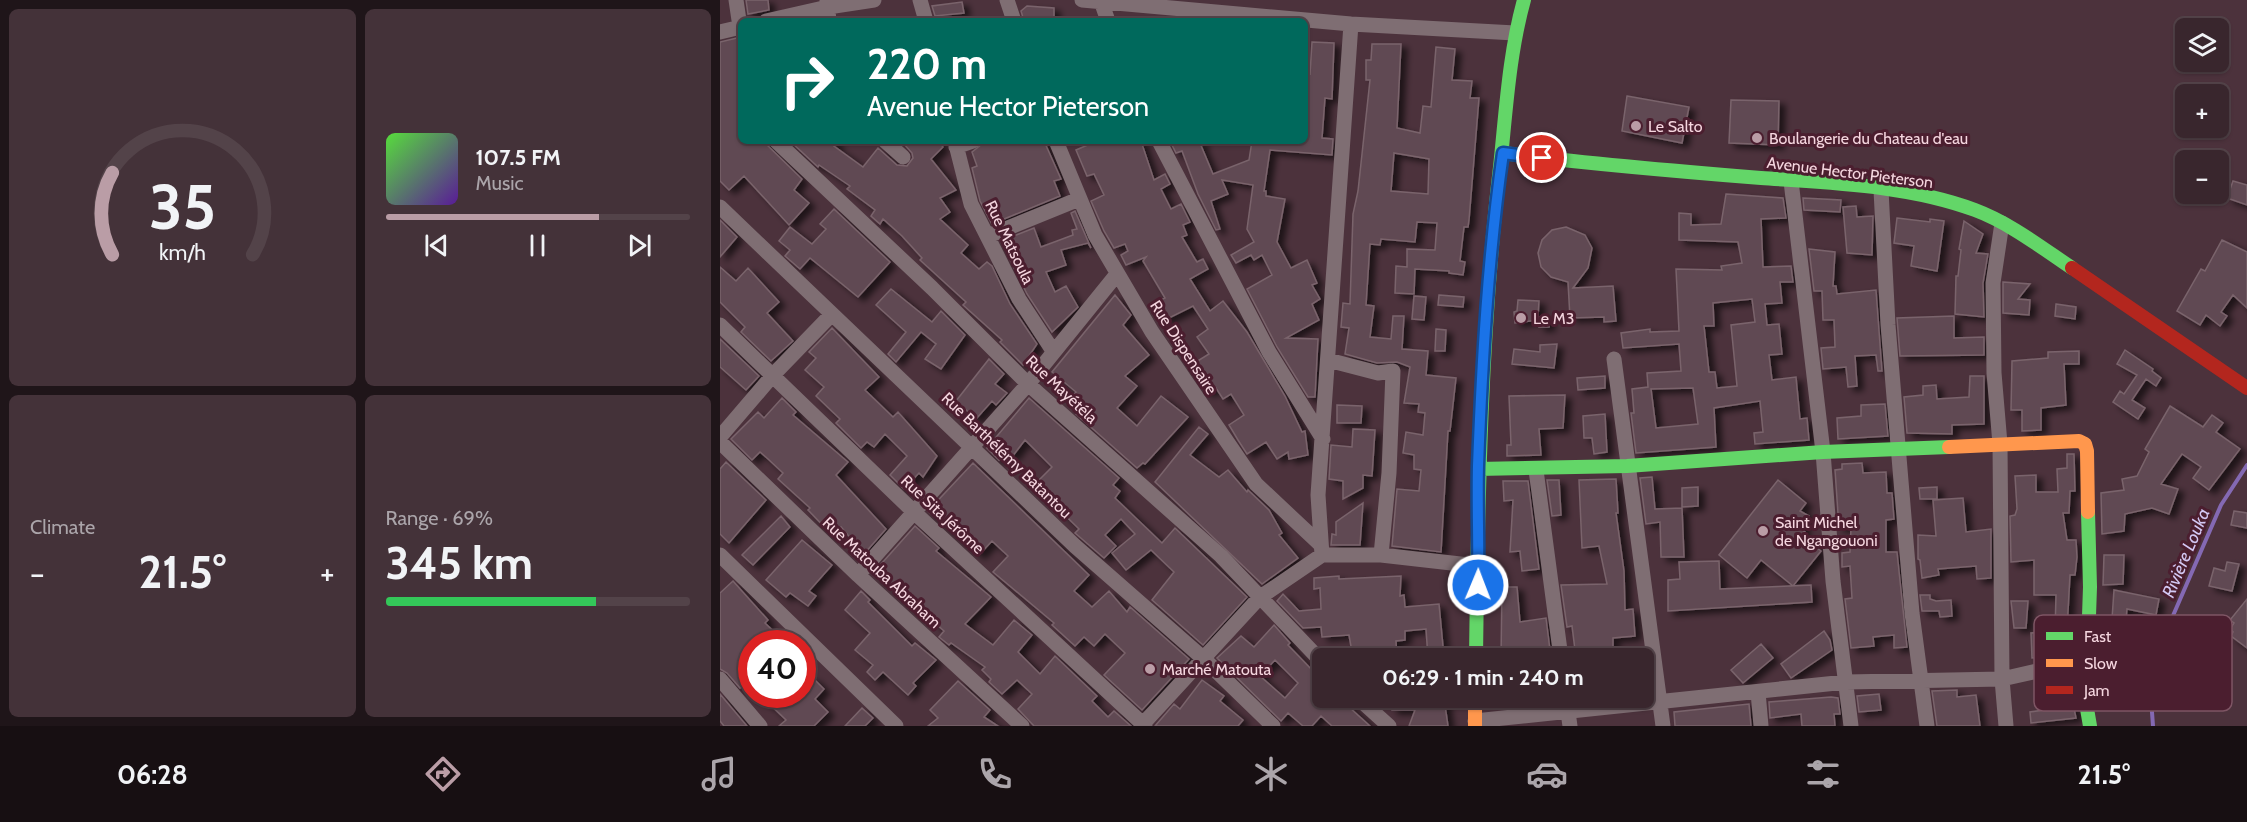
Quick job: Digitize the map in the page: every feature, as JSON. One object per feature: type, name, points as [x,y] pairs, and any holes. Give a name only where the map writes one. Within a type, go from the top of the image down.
[{"type":"street","points":[[736,0],[739,18]]},
{"type":"street","points":[[782,18],[873,0]]},
{"type":"street","points":[[920,0],[925,18]]},
{"type":"street","points":[[1007,0],[1013,18]]},
{"type":"street","points":[[1082,0],[1286,18]]},
{"type":"street","points":[[1476,648],[1478,469],[1493,225],[1515,33],[1524,0]]},
{"type":"street","points":[[1101,1],[1107,18]]},
{"type":"street","points":[[1308,20],[1515,33]]},
{"type":"street","points":[[1321,550],[1318,495],[1351,24]]},
{"type":"street","points":[[720,32],[738,28]]},
{"type":"street","name":"Rue Mayétéla","points":[[779,144],[948,304],[1028,384],[1221,556],[1312,652]]},
{"type":"street","points":[[888,144],[903,157]]},
{"type":"street","name":"Rue Matsoula","points":[[956,144],[971,204],[1018,299],[1053,351]]},
{"type":"street","name":"Rue Dispensaire","points":[[1057,144],[1079,199],[1117,274],[1183,380],[1256,484],[1321,550]]},
{"type":"street","points":[[1161,144],[1269,352],[1323,439]]},
{"type":"street","name":"Avenue Hector Pieterson","points":[[1503,153],[1881,190],[1948,201],[2002,223],[2104,289],[2162,332],[2247,388]]},
{"type":"street","points":[[1791,181],[1823,452],[1833,580],[1851,726]]},
{"type":"street","points":[[1881,190],[1888,325],[1919,680],[1927,726]]},
{"type":"street","points":[[988,236],[1079,199]]},
{"type":"street","name":"Rue Barthélémy Batantou","points":[[720,207],[973,446],[1075,546],[1204,659],[1273,726]]},
{"type":"street","points":[[2002,223],[1993,283],[1994,373],[2000,444],[2002,679],[2006,726]]},
{"type":"street","points":[[858,575],[1028,384],[1117,274]]},
{"type":"street","points":[[720,436],[773,375],[832,314]]},
{"type":"street","name":"Rue Sita Jérôme","points":[[720,326],[915,513],[1143,725]]},
{"type":"street","points":[[1614,358],[1663,726]]},
{"type":"street","points":[[1328,360],[1378,373],[1393,371],[1389,473],[1381,555]]},
{"type":"street","points":[[1478,469],[1536,470],[1627,466],[1823,452],[2079,441],[2085,444],[2088,451],[2090,537],[2087,615]]},
{"type":"street","name":"Rue Matouba Abraham","points":[[720,442],[858,575],[1022,726]]},
{"type":"street","points":[[1536,470],[1561,648]]},
{"type":"street","points":[[1143,725],[1259,598],[1321,550],[1478,566]]},
{"type":"street","points":[[720,555],[896,726]]},
{"type":"street","points":[[1475,708],[1474,723],[1846,682],[2002,679],[2034,672]]},
{"type":"street","points":[[720,679],[760,726]]},
{"type":"street","points":[[1758,692],[1761,726]]},
{"type":"street","points":[[1369,708],[1389,726]]},
{"type":"street","points":[[2087,711],[2090,726]]},
{"type":"building","points":[[746,0],[768,0],[769,10],[748,14]]},
{"type":"building","points":[[962,2],[964,13],[935,16],[932,6]]},
{"type":"building","points":[[1027,6],[1054,8],[1054,18],[1023,18],[1021,11]]},
{"type":"building","points":[[738,38],[738,144],[766,144],[802,179],[794,190],[809,203],[789,225],[744,176],[729,190],[720,181],[720,42]]},
{"type":"building","points":[[1312,42],[1334,43],[1332,99],[1325,98],[1322,138],[1333,139],[1332,155],[1270,150],[1264,191],[1266,191],[1266,196],[1285,199],[1277,242],[1291,268],[1307,260],[1317,283],[1312,285],[1320,299],[1312,304],[1319,320],[1286,338],[1318,339],[1315,397],[1308,397],[1277,347],[1247,289],[1272,275],[1262,255],[1254,260],[1251,255],[1236,263],[1231,255],[1254,242],[1247,229],[1253,185],[1222,180],[1228,194],[1211,201],[1220,229],[1216,230],[1198,194],[1182,151],[1176,153],[1172,144],[1200,144],[1213,174],[1249,160],[1252,144],[1308,144],[1308,74],[1310,74]]},
{"type":"building","points":[[1372,44],[1401,44],[1397,128],[1420,133],[1423,106],[1431,107],[1436,47],[1455,49],[1452,80],[1472,81],[1470,98],[1479,98],[1469,220],[1468,227],[1464,227],[1460,261],[1465,262],[1463,275],[1449,273],[1449,271],[1415,269],[1414,294],[1395,293],[1396,266],[1407,267],[1407,249],[1435,250],[1437,223],[1417,222],[1415,242],[1381,239],[1380,245],[1370,244],[1366,305],[1374,306],[1370,337],[1391,339],[1393,316],[1404,316],[1402,349],[1428,351],[1426,375],[1456,378],[1450,431],[1448,431],[1441,552],[1392,546],[1397,489],[1419,491],[1421,470],[1414,469],[1414,455],[1403,453],[1406,432],[1423,435],[1425,413],[1418,412],[1419,404],[1404,403],[1410,367],[1397,362],[1377,363],[1345,354],[1349,328],[1341,327],[1343,303],[1350,304],[1353,214],[1358,191],[1370,80],[1366,80],[1366,60],[1371,60]],"holes":[[[1394,153],[1429,159],[1428,194],[1391,191]]]},
{"type":"building","points":[[1627,96],[1689,107],[1682,143],[1622,131]]},
{"type":"building","points":[[1731,100],[1779,101],[1778,145],[1729,143]]},
{"type":"building","points":[[793,144],[836,144],[834,146],[863,167],[878,148],[897,165],[907,166],[913,158],[912,153],[904,144],[940,144],[943,147],[931,159],[956,190],[940,198],[950,212],[940,219],[968,245],[961,253],[979,269],[987,262],[992,266],[1010,304],[1037,344],[1023,365],[1000,342],[1002,340],[963,305],[966,302],[920,260],[922,258],[902,236],[883,219],[880,224],[871,216],[875,210],[847,189],[850,186],[819,165],[818,167]]},
{"type":"building","points":[[982,144],[1045,144],[1061,179],[1054,181],[1060,196],[992,224],[980,201],[972,168],[977,166],[972,152]]},
{"type":"building","points":[[1090,144],[1142,144],[1154,180],[1165,174],[1170,184],[1161,189],[1171,209],[1181,204],[1190,222],[1183,225],[1187,235],[1182,237],[1197,262],[1203,259],[1208,269],[1190,279],[1210,311],[1223,301],[1247,332],[1285,396],[1302,432],[1305,431],[1308,455],[1289,459],[1288,452],[1277,459],[1266,442],[1247,454],[1229,425],[1244,415],[1231,394],[1223,399],[1216,388],[1207,393],[1191,365],[1209,354],[1197,337],[1208,329],[1193,306],[1165,320],[1156,302],[1165,298],[1143,261],[1146,257],[1126,265],[1121,255],[1128,251],[1125,244],[1114,248],[1104,231],[1091,201],[1104,195],[1094,174],[1087,176],[1076,150]]},
{"type":"building","points":[[2233,181],[2247,185],[2247,205],[2229,199]]},
{"type":"building","points":[[1726,194],[1783,198],[1786,218],[1761,219],[1763,267],[1791,266],[1793,282],[1780,282],[1782,303],[1765,304],[1767,325],[1779,324],[1782,354],[1769,355],[1772,380],[1796,377],[1800,419],[1807,418],[1809,440],[1755,444],[1754,433],[1763,432],[1760,401],[1714,408],[1716,447],[1636,453],[1631,413],[1634,413],[1632,389],[1648,387],[1647,373],[1681,371],[1679,344],[1623,348],[1621,333],[1650,329],[1650,332],[1679,331],[1676,269],[1722,270],[1721,266],[1742,263],[1738,242],[1679,240],[1679,213],[1691,214],[1691,225],[1721,224]],"holes":[[[1752,299],[1755,322],[1731,325],[1737,386],[1717,388],[1715,372],[1709,372],[1704,326],[1714,326],[1713,303]],[[1693,388],[1698,424],[1656,428],[1651,389]]]},
{"type":"building","points":[[1803,198],[1841,200],[1840,212],[1804,210]]},
{"type":"building","points":[[1856,206],[1857,217],[1873,216],[1872,255],[1847,253],[1843,207]]},
{"type":"building","points":[[834,209],[890,262],[858,297],[810,258],[800,269],[785,256],[790,250],[779,241],[790,227],[812,244],[826,229],[820,224]]},
{"type":"building","points":[[1075,211],[1091,248],[1088,243],[1061,250],[1066,265],[1046,272],[1055,292],[1066,286],[1078,307],[1052,332],[1027,294],[1001,241],[1034,228],[1041,247],[1073,235],[1072,230],[1077,229],[1071,213]]},
{"type":"building","points":[[1897,218],[1930,222],[1930,219],[1944,221],[1937,271],[1911,266],[1914,246],[1894,243]]},
{"type":"building","points":[[720,220],[737,237],[720,257]]},
{"type":"building","points":[[1964,221],[1983,234],[1976,253],[1988,254],[1983,283],[1984,317],[1955,314],[1956,276],[1958,276],[1961,250],[1959,249]]},
{"type":"building","points":[[1566,227],[1585,235],[1592,248],[1588,268],[1573,288],[1613,286],[1616,321],[1604,322],[1604,317],[1570,318],[1568,282],[1551,277],[1541,267],[1538,253],[1542,240],[1552,230]]},
{"type":"building","points":[[2222,240],[2247,252],[2247,308],[2233,295],[2221,312],[2227,316],[2220,326],[2206,315],[2200,325],[2177,311],[2201,269],[2205,271]]},
{"type":"building","points":[[1809,249],[1835,252],[1833,286],[1836,286],[1837,294],[1876,290],[1882,371],[1878,371],[1876,355],[1855,356],[1857,386],[1848,387],[1846,367],[1823,369],[1821,348],[1835,347],[1834,320],[1823,320],[1822,291],[1814,291]]},
{"type":"building","points":[[720,267],[736,281],[748,268],[779,302],[767,313],[793,341],[771,361],[741,332],[745,327],[720,302]]},
{"type":"building","points":[[2003,282],[2030,284],[2018,299],[2030,300],[2029,315],[2003,313]]},
{"type":"building","points":[[891,289],[932,322],[941,311],[965,335],[941,369],[925,359],[936,344],[921,332],[896,362],[888,354],[906,332],[876,305]]},
{"type":"building","points":[[1115,295],[1131,315],[1123,325],[1149,355],[1125,376],[1137,386],[1117,408],[1137,426],[1161,396],[1188,417],[1145,464],[1137,468],[1076,414],[1083,406],[1072,397],[1076,392],[1052,372]]},
{"type":"building","points":[[1439,295],[1464,297],[1463,307],[1438,305]]},
{"type":"building","points":[[1414,296],[1426,297],[1424,320],[1412,319]]},
{"type":"building","points":[[1518,300],[1539,301],[1538,317],[1549,317],[1549,327],[1539,327],[1538,318],[1538,320],[1515,323],[1514,312],[1517,311]]},
{"type":"building","points":[[2056,304],[2076,307],[2075,319],[2055,316]]},
{"type":"building","points":[[1954,316],[1954,338],[1984,337],[1984,355],[1900,356],[1897,318]]},
{"type":"building","points":[[832,328],[879,377],[865,390],[893,417],[898,412],[937,456],[923,477],[919,473],[904,489],[890,475],[907,456],[885,434],[874,447],[867,442],[861,448],[836,423],[840,419],[816,396],[824,387],[805,370],[816,358],[809,352]]},
{"type":"building","points":[[1436,329],[1446,330],[1445,351],[1435,351]]},
{"type":"building","points":[[720,339],[759,376],[746,390],[720,367]]},
{"type":"building","points":[[1557,344],[1554,368],[1512,364],[1514,349],[1540,352],[1540,345]]},
{"type":"building","points":[[2125,350],[2153,369],[2152,371],[2161,378],[2156,386],[2146,379],[2132,400],[2145,408],[2138,419],[2113,402],[2120,391],[2124,394],[2137,375],[2117,364]]},
{"type":"building","points":[[2079,351],[2079,364],[2064,364],[2066,405],[2041,408],[2041,430],[2022,431],[2022,410],[2011,410],[2012,361],[2048,358],[2048,352]]},
{"type":"building","points":[[989,359],[1004,374],[995,384],[1007,393],[996,405],[992,401],[976,419],[956,401]]},
{"type":"building","points":[[1605,376],[1605,388],[1578,390],[1577,378]]},
{"type":"building","points":[[1970,376],[1984,376],[1984,424],[1952,425],[1952,434],[1907,433],[1904,397],[1923,395],[1923,386],[1936,385],[1937,399],[1969,397]]},
{"type":"building","points":[[1565,395],[1563,428],[1539,429],[1541,455],[1507,456],[1507,445],[1511,445],[1509,396]]},
{"type":"building","points":[[782,398],[796,412],[793,415],[848,462],[836,475],[886,529],[864,554],[841,527],[833,536],[808,510],[810,508],[778,479],[783,473],[760,452],[752,460],[731,439],[758,412],[764,418]]},
{"type":"building","points":[[1029,398],[1119,478],[1113,485],[1120,491],[1115,498],[1162,543],[1175,528],[1247,597],[1203,645],[1152,600],[1174,572],[1151,550],[1126,570],[1112,553],[1135,534],[1121,519],[1105,535],[1116,546],[1104,558],[1075,533],[1079,529],[1034,485],[1052,467],[1025,440],[1012,457],[1005,452],[999,460],[987,448]]},
{"type":"building","points":[[1885,404],[1888,436],[1838,439],[1837,418],[1861,416],[1861,405]]},
{"type":"building","points":[[1337,405],[1362,406],[1361,423],[1337,423]]},
{"type":"building","points":[[2170,406],[2203,427],[2212,415],[2223,423],[2216,432],[2240,449],[2209,490],[2193,478],[2201,467],[2182,454],[2161,484],[2178,489],[2169,514],[2152,508],[2125,514],[2124,531],[2102,534],[2101,493],[2124,490],[2122,479],[2137,476],[2149,452],[2145,449]]},
{"type":"building","points":[[1605,414],[1607,452],[1594,454],[1592,438],[1584,438],[1583,416]]},
{"type":"building","points":[[1199,427],[1208,434],[1190,455],[1219,477],[1228,470],[1247,492],[1248,490],[1269,510],[1282,533],[1279,535],[1298,558],[1262,584],[1155,482]]},
{"type":"building","points":[[1353,429],[1375,430],[1372,476],[1363,475],[1363,488],[1343,499],[1343,481],[1329,479],[1331,445],[1352,447]]},
{"type":"building","points":[[2067,454],[2074,454],[2075,491],[2070,491],[2069,513],[2063,513],[2067,540],[2076,540],[2077,557],[2075,575],[2070,575],[2068,615],[2055,615],[2056,595],[2034,595],[2034,560],[2011,562],[2010,516],[2015,515],[2017,509],[2015,476],[2036,475],[2036,492],[2058,492],[2057,469],[2067,468]]},
{"type":"building","points":[[726,462],[766,500],[729,543],[720,534],[720,469]]},
{"type":"building","points":[[973,463],[1089,575],[1074,591],[1092,607],[1109,591],[1127,612],[1130,607],[1189,659],[1142,710],[1104,675],[1125,653],[1105,634],[1094,646],[1084,637],[1075,646],[1052,625],[1054,623],[993,572],[1008,556],[992,541],[979,555],[928,511]]},
{"type":"building","points":[[1862,463],[1863,473],[1886,472],[1887,493],[1892,493],[1894,519],[1886,520],[1886,552],[1897,552],[1907,647],[1894,648],[1894,635],[1873,637],[1874,646],[1851,648],[1845,599],[1852,598],[1850,566],[1842,567],[1842,553],[1850,552],[1851,527],[1839,528],[1835,470],[1842,469],[1842,464]]},
{"type":"building","points":[[1652,477],[1655,509],[1682,508],[1684,557],[1661,557],[1660,522],[1646,524],[1640,478]]},
{"type":"building","points":[[1616,479],[1618,513],[1616,513],[1624,571],[1625,610],[1633,609],[1635,636],[1613,638],[1613,648],[1575,648],[1572,626],[1567,627],[1561,585],[1607,584],[1599,546],[1582,548],[1579,480]]},
{"type":"building","points":[[1547,480],[1559,480],[1561,515],[1552,516]]},
{"type":"building","points":[[1778,480],[1806,503],[1800,511],[1809,516],[1801,529],[1805,532],[1802,536],[1821,551],[1793,586],[1761,560],[1747,578],[1719,555]]},
{"type":"building","points":[[1503,481],[1528,481],[1539,569],[1522,571],[1520,551],[1510,552],[1513,500],[1504,501]]},
{"type":"building","points":[[1698,487],[1698,506],[1682,507],[1682,488]]},
{"type":"building","points":[[1937,487],[1937,499],[1920,499],[1919,488]]},
{"type":"building","points":[[1963,498],[1966,532],[1991,529],[1991,578],[1977,579],[1976,566],[1938,569],[1939,575],[1922,578],[1918,559],[1918,535],[1936,536],[1933,500]]},
{"type":"building","points":[[1363,503],[1360,545],[1331,545],[1332,534],[1336,535],[1336,522]]},
{"type":"building","points":[[2234,511],[2247,513],[2247,528],[2231,525]]},
{"type":"building","points":[[781,516],[790,527],[753,565],[742,555]]},
{"type":"building","points":[[915,526],[939,548],[936,551],[991,597],[965,624],[993,645],[1014,620],[1032,635],[1018,652],[1040,674],[1055,656],[1097,696],[1092,701],[1108,717],[1114,711],[1131,726],[1034,726],[1018,709],[1032,694],[1017,680],[1002,694],[989,682],[991,679],[982,670],[985,667],[939,637],[944,631],[925,614],[923,617],[874,572]]},
{"type":"building","points":[[802,540],[832,565],[809,591],[816,596],[808,606],[790,593],[786,597],[766,580]]},
{"type":"building","points":[[2104,555],[2124,555],[2123,584],[2103,585]]},
{"type":"building","points":[[1719,561],[1720,589],[1811,585],[1812,602],[1668,611],[1668,580],[1680,579],[1679,562]]},
{"type":"building","points":[[2227,562],[2239,564],[2232,591],[2209,586],[2214,568],[2225,571]]},
{"type":"building","points":[[1401,576],[1400,596],[1404,595],[1405,607],[1439,604],[1443,648],[1427,648],[1426,629],[1405,631],[1405,640],[1396,641],[1396,648],[1351,648],[1349,635],[1322,637],[1321,627],[1303,628],[1277,601],[1283,594],[1299,611],[1321,609],[1320,588],[1314,589],[1314,578]]},
{"type":"building","points":[[733,581],[768,620],[765,623],[772,630],[738,630],[738,686],[727,673],[720,669],[720,593]]},
{"type":"building","points":[[1502,587],[1517,587],[1520,622],[1546,618],[1550,648],[1501,648]]},
{"type":"building","points":[[2114,590],[2159,599],[2156,615],[2127,609],[2126,615],[2112,615]]},
{"type":"building","points":[[861,591],[870,600],[868,602],[912,646],[915,643],[936,660],[913,683],[916,686],[908,695],[883,672],[875,680],[867,672],[873,665],[855,650],[870,633],[845,610]]},
{"type":"building","points":[[1920,595],[1930,595],[1930,599],[1936,601],[1951,600],[1952,616],[1940,617],[1939,611],[1922,611]]},
{"type":"building","points":[[2247,599],[2247,648],[2232,637],[2234,623],[2232,618]]},
{"type":"building","points":[[2011,601],[2028,601],[2026,628],[2014,628]]},
{"type":"building","points":[[1274,625],[1290,643],[1288,645],[1312,670],[1312,708],[1350,708],[1370,726],[1332,726],[1321,716],[1312,726],[1303,726],[1288,713],[1281,721],[1217,658],[1241,636],[1254,647]],"holes":[[[1275,660],[1298,683],[1285,698],[1260,676]]]},
{"type":"building","points":[[1824,631],[1830,640],[1832,650],[1791,678],[1781,664]]},
{"type":"building","points":[[2031,633],[2034,633],[2034,658],[2032,658]]},
{"type":"building","points":[[1761,644],[1773,658],[1743,683],[1731,670]]},
{"type":"building","points":[[1202,680],[1224,696],[1220,701],[1243,720],[1238,726],[1155,726],[1174,704],[1180,709]]},
{"type":"building","points":[[816,681],[824,689],[816,698]]},
{"type":"building","points":[[958,681],[990,710],[984,717],[998,726],[928,726],[938,718],[930,710]]},
{"type":"building","points":[[1957,690],[1957,697],[1976,695],[1980,726],[1937,726],[1932,691]]},
{"type":"building","points":[[720,694],[747,726],[724,726],[720,721]]},
{"type":"building","points":[[1879,694],[1881,710],[1859,712],[1857,696]]},
{"type":"building","points":[[1838,698],[1840,714],[1834,714],[1835,726],[1802,726],[1801,714],[1770,718],[1769,702]]},
{"type":"building","points":[[816,700],[828,712],[814,726],[779,726],[786,720],[774,708],[816,708]]},
{"type":"building","points":[[1749,704],[1751,726],[1675,726],[1674,712]]},
{"type":"building","points":[[862,708],[873,718],[865,726],[845,726]]},
{"type":"building","points":[[1392,708],[1445,708],[1448,726],[1409,726],[1415,710],[1392,710]]},
{"type":"building","points":[[2075,711],[2076,718],[2031,723],[2030,712]]},
{"type":"waterway","name":"Rivière Louka","points":[[2173,615],[2221,505],[2247,465]]},
{"type":"waterway","name":"Rivière Louka","points":[[2152,711],[2153,726]]},
{"type":"traffic: fast","points":[[1476,648],[1479,474],[1489,289],[1509,83],[1524,0]]},
{"type":"traffic: fast","points":[[1503,153],[1632,167],[1870,186],[1923,195],[1988,215],[2025,236],[2072,268]]},
{"type":"traffic: fast","points":[[1478,469],[1627,466],[1823,452],[1949,447]]},
{"type":"traffic: fast","points":[[2088,512],[2089,615]]},
{"type":"traffic: fast","points":[[2087,711],[2090,726]]},
{"type":"traffic: slow","points":[[1949,447],[2079,441],[2085,444],[2087,451],[2088,512]]},
{"type":"traffic: slow","points":[[1475,708],[1475,726]]},
{"type":"traffic: jam","points":[[2072,268],[2247,388]]},
{"type":"place","name":"Le Salto","points":[[1636,126]]},
{"type":"place","name":"Boulangerie du Chateau d'eau","points":[[1757,138]]},
{"type":"place","name":"Le M3","points":[[1521,318]]},
{"type":"place","name":"Saint Michel de Ngangouoni","points":[[1763,531]]},
{"type":"place","name":"Marché Matouta","points":[[1150,669]]},
{"type":"route","points":[[1478,585],[1478,469],[1487,302],[1493,225],[1503,153],[1542,158]]}]
